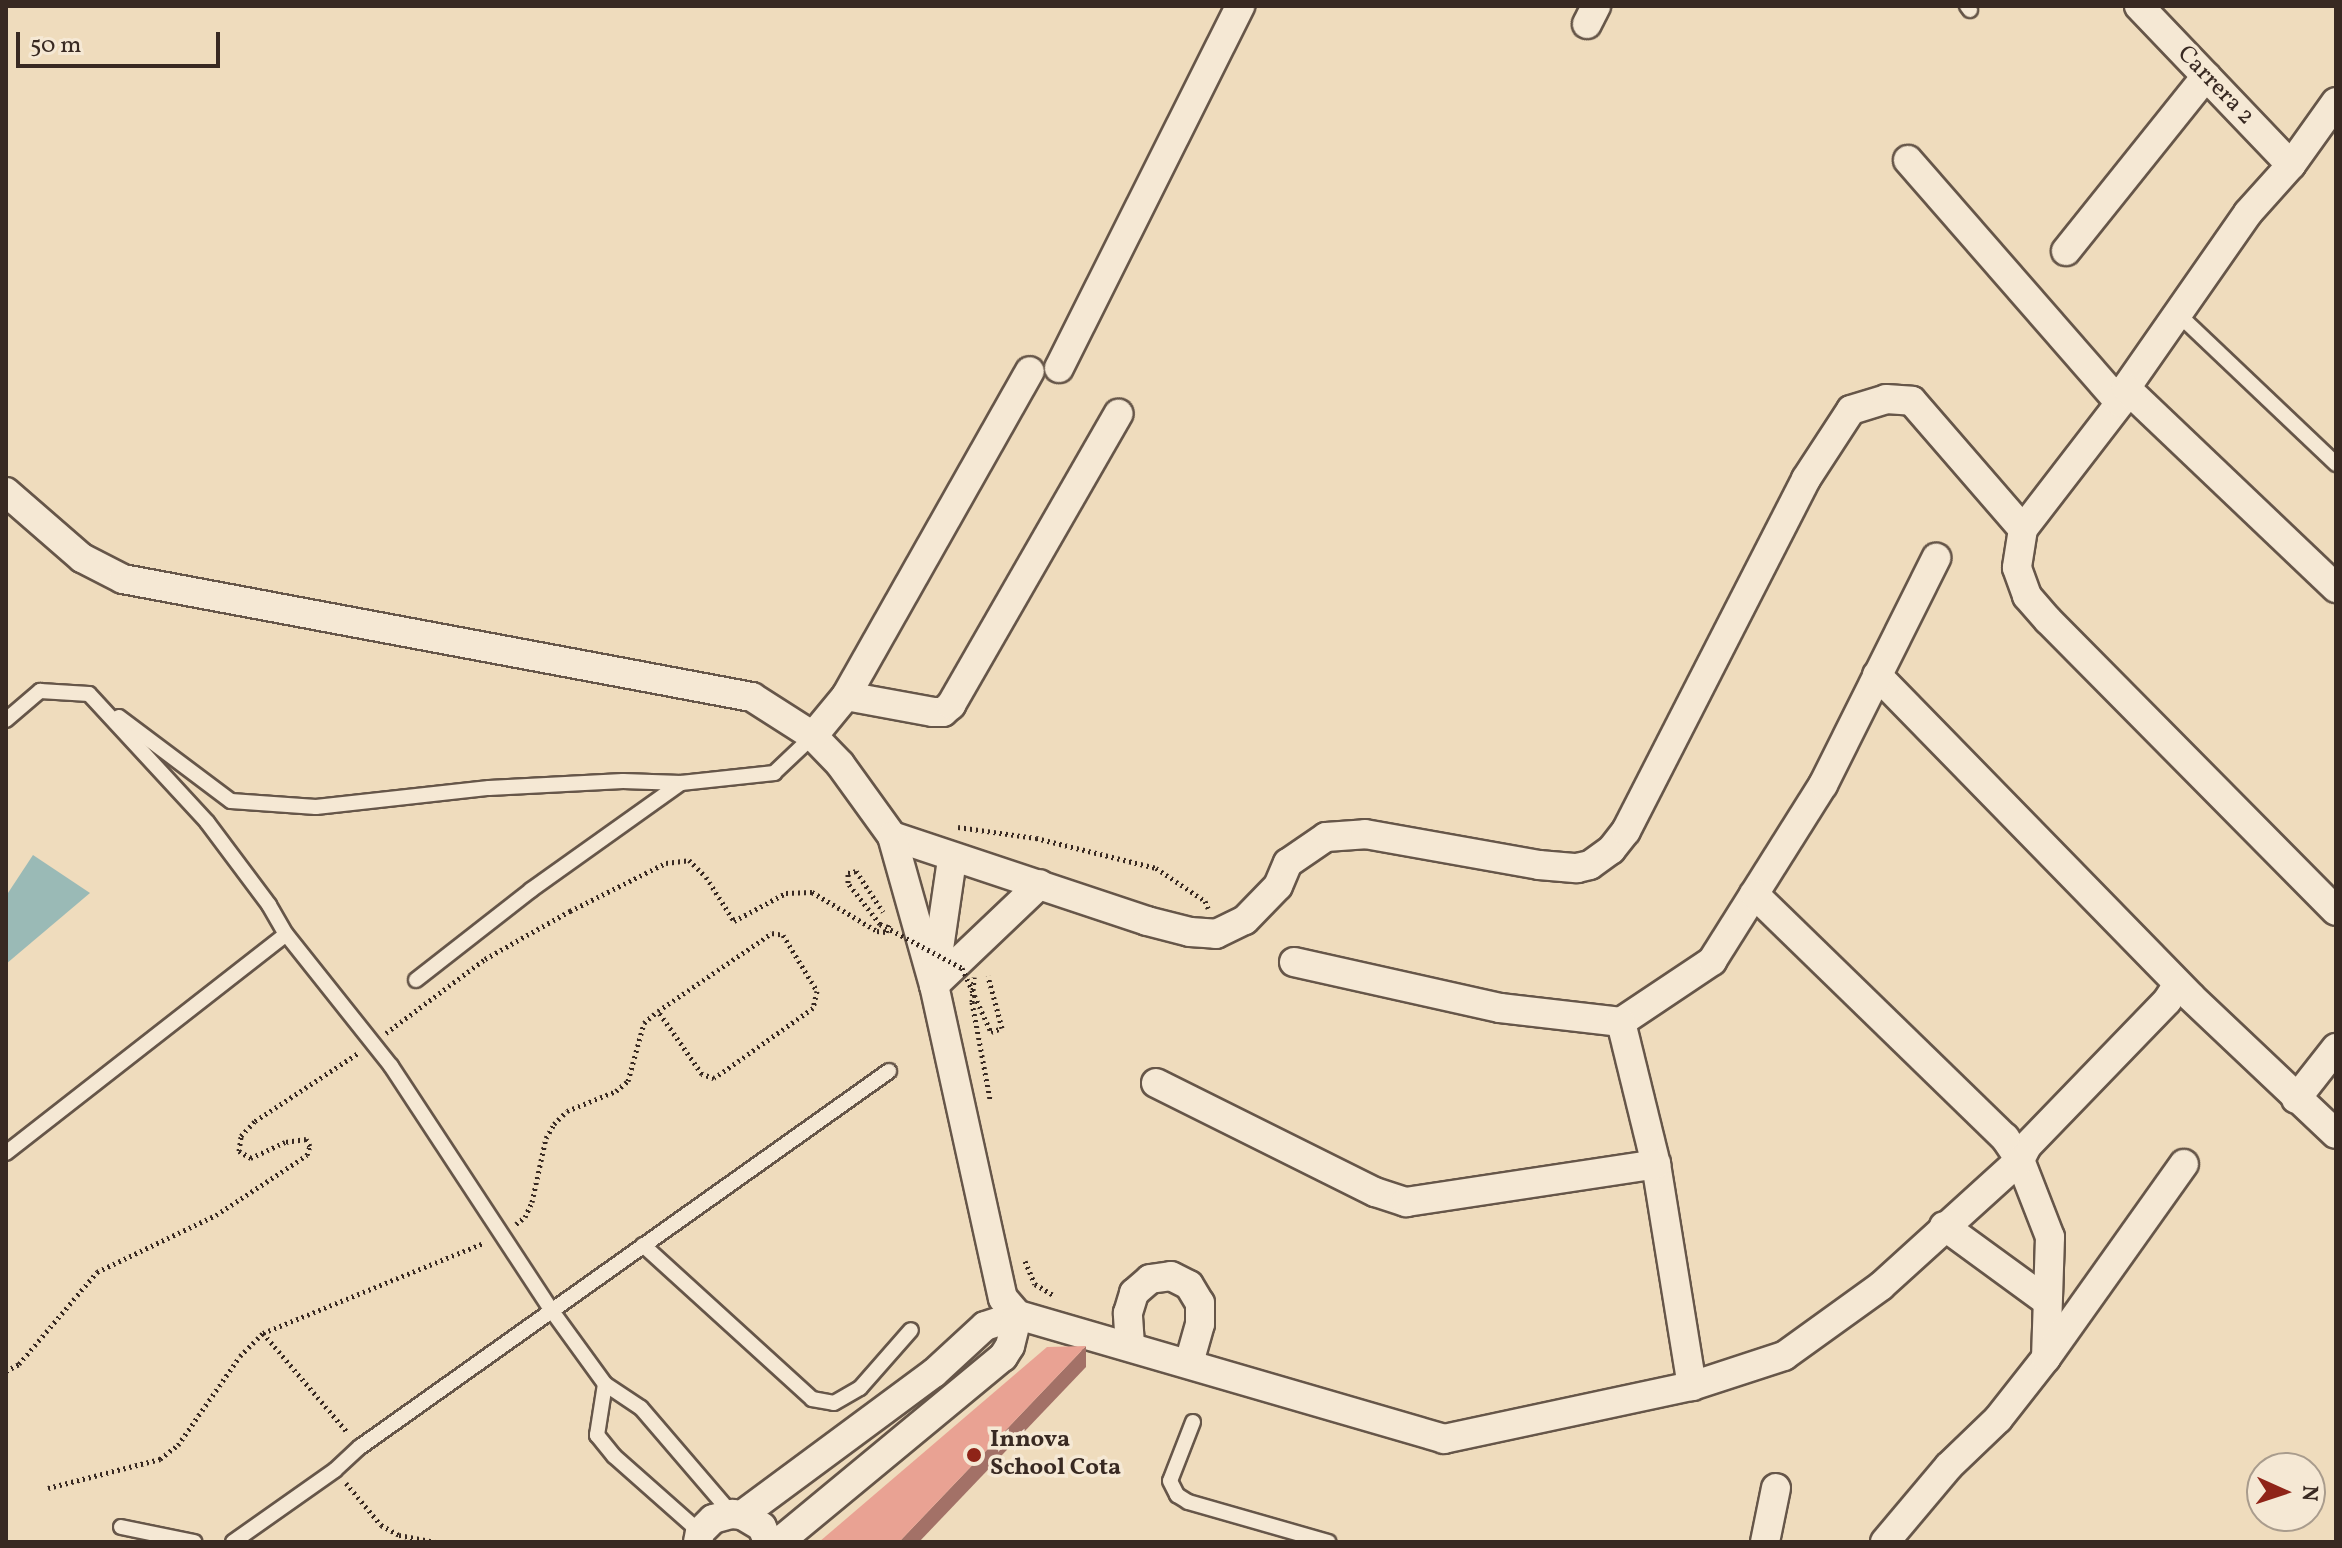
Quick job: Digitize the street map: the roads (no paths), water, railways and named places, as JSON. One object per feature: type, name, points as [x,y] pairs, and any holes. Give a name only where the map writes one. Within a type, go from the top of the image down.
[{"type":"street","points":[[1059,368],[1240,6]]},
{"type":"street","name":"Carrera 2","points":[[2139,6],[2291,165]]},
{"type":"street","points":[[2066,251],[2206,76]]},
{"type":"street","points":[[2336,102],[2291,165],[2248,213],[2123,395],[2023,529],[2017,568],[2027,596],[2336,911]]},
{"type":"street","points":[[1908,160],[2123,395],[2336,588]]},
{"type":"street","points":[[813,736],[846,696],[1030,371]]},
{"type":"street","points":[[892,836],[952,859],[1040,884],[1147,921],[1190,932],[1216,934],[1245,920],[1278,886],[1288,863],[1326,837],[1365,834],[1539,865],[1577,868],[1590,865],[1611,850],[1626,831],[1806,479],[1851,410],[1886,399],[1912,401],[2023,529]]},
{"type":"street","points":[[846,696],[933,712],[943,712],[951,705],[1118,414]]},
{"type":"street","points":[[6,492],[82,558],[123,579],[752,697],[813,736],[840,764],[892,836],[934,985],[1003,1298],[1130,1345],[1444,1439],[1692,1386],[1784,1356],[1881,1286],[2020,1160],[2027,1146],[2167,1001],[2178,984]]},
{"type":"street","points":[[1294,962],[1500,1008],[1621,1022],[1712,961],[1823,785],[1936,558]]},
{"type":"street","points":[[1877,675],[2178,984],[2336,1134]]},
{"type":"street","points":[[934,985],[952,859]]},
{"type":"street","points":[[934,985],[1040,884]]},
{"type":"street","points":[[1754,894],[2005,1138],[2020,1160],[2050,1237],[2046,1358]]},
{"type":"street","points":[[1621,1022],[1656,1164],[1692,1386]]},
{"type":"street","points":[[2296,1099],[2336,1048]]},
{"type":"street","points":[[1156,1083],[1362,1185],[1406,1202],[1656,1164]]},
{"type":"street","points":[[1885,1542],[1949,1466],[1998,1419],[2046,1358],[2184,1164]]},
{"type":"street","points":[[1944,1226],[2047,1301]]},
{"type":"street","points":[[1130,1345],[1128,1313],[1134,1293],[1150,1279],[1171,1276],[1189,1285],[1200,1303],[1200,1324],[1189,1363]]},
{"type":"street","points":[[699,1537],[713,1519],[737,1514],[934,1373],[985,1326],[1025,1305]]},
{"type":"street","points":[[779,1542],[1003,1357],[1025,1305]]},
{"type":"street","points":[[1765,1542],[1776,1488]]},
{"type":"street","points":[[737,1514],[762,1527],[768,1542]]},
{"type":"lane","points":[[2178,314],[2336,464]]},
{"type":"lane","points":[[6,720],[40,691],[89,694],[231,801],[316,807],[489,788],[623,781],[681,783],[774,773],[813,736]]},
{"type":"lane","points":[[89,694],[207,822],[269,905],[286,934],[373,1043],[505,1234],[552,1311],[605,1384],[641,1408],[737,1514]]},
{"type":"lane","points":[[416,980],[531,890],[681,783]]},
{"type":"lane","points":[[6,1153],[286,934]]},
{"type":"lane","points":[[233,1542],[335,1470],[360,1447],[889,1071]]},
{"type":"lane","points":[[643,1245],[812,1399],[834,1403],[860,1388],[911,1330]]},
{"type":"lane","points":[[605,1384],[597,1435],[614,1456],[699,1537]]},
{"type":"lane","points":[[1193,1422],[1170,1481],[1177,1495],[1188,1502],[1328,1542]]},
{"type":"lane","points":[[121,1527],[194,1542]]},
{"type":"water","points":[[33,855],[90,893],[6,964],[6,896]]},
{"type":"place","name":"Innova School Cota","points":[[974,1455]]}]
